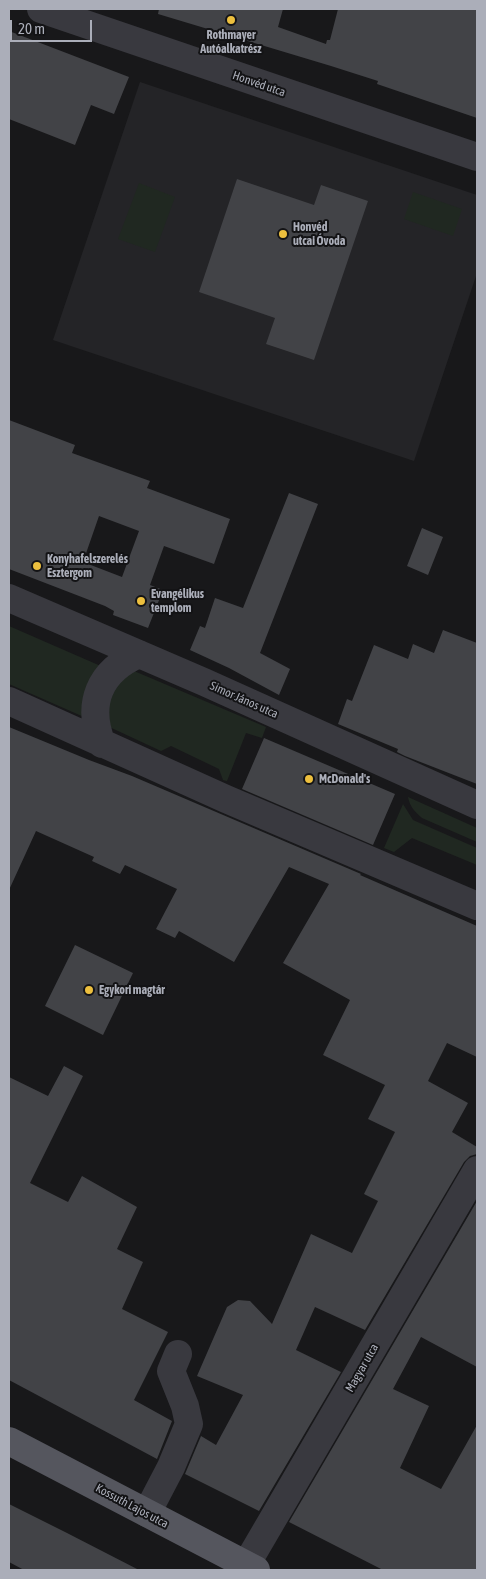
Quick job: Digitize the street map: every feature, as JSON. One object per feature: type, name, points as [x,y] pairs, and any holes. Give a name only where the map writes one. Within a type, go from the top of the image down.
[{"type":"main road","name":"Kossuth Lajos utca","points":[[9,1441],[251,1568]]},
{"type":"street","name":"Honvéd utca","points":[[41,9],[477,157]]},
{"type":"street","name":"Simor János utca","points":[[9,598],[204,682],[477,805]]},
{"type":"street","points":[[102,744],[95,716],[100,688],[116,666],[139,654]]},
{"type":"street","points":[[9,701],[102,744],[477,906]]},
{"type":"street","name":"Magyar utca","points":[[251,1568],[477,1170]]},
{"type":"street","points":[[147,1513],[171,1467],[189,1424],[185,1406],[171,1371],[178,1354]]},
{"type":"shaded area","name":"Honvéd utcai Óvoda","points":[[140,82],[477,195],[477,273],[414,461],[53,340]]},
{"type":"shaded area","points":[[139,183],[175,197],[155,252],[118,239]]},
{"type":"shaded area","points":[[413,192],[462,209],[453,236],[404,219]]},
{"type":"shaded area","points":[[9,626],[103,667],[84,717],[9,684]]},
{"type":"shaded area","points":[[127,668],[266,727],[262,738],[246,733],[227,781],[223,780],[219,769],[171,746],[161,751],[103,724],[103,710]]},
{"type":"shaded area","points":[[408,797],[477,828],[477,842],[422,818],[413,809]]},
{"type":"shaded area","points":[[403,804],[413,820],[477,848],[477,865],[412,838],[394,852],[384,848]]},
{"type":"building","points":[[159,9],[283,9],[278,27],[326,44],[327,40],[330,40],[338,9],[477,9],[477,118],[377,84],[378,81],[158,14]]},
{"type":"building","points":[[9,31],[129,77],[114,114],[91,105],[75,145],[9,119]]},
{"type":"building","points":[[237,179],[314,205],[321,185],[368,201],[314,360],[266,344],[275,318],[199,292]]},
{"type":"building","points":[[9,420],[75,445],[72,453],[150,481],[147,488],[230,519],[214,564],[164,546],[150,585],[163,590],[148,628],[113,615],[114,611],[105,606],[9,569]],"holes":[[[99,516],[139,531],[122,577],[83,562]]]},
{"type":"building","points":[[289,493],[318,504],[260,653],[290,669],[279,695],[229,668],[190,650],[200,626],[205,628],[215,598],[243,608]]},
{"type":"building","points":[[422,528],[443,537],[428,575],[407,566]]},
{"type":"building","points":[[443,630],[477,643],[477,784],[405,756],[397,752],[398,749],[338,724],[347,699],[352,701],[374,645],[408,659],[413,644],[434,653]]},
{"type":"building","points":[[9,727],[132,776],[477,926],[477,1057],[447,1043],[428,1081],[468,1103],[452,1132],[477,1147],[477,1154],[470,1156],[464,1162],[365,1330],[315,1307],[296,1350],[341,1372],[259,1511],[185,1474],[201,1436],[216,1445],[243,1395],[197,1376],[227,1307],[238,1300],[250,1301],[272,1324],[311,1234],[352,1253],[378,1201],[364,1194],[395,1132],[368,1119],[385,1085],[323,1055],[350,1000],[283,963],[329,884],[289,867],[234,962],[179,931],[175,938],[156,929],[177,889],[125,865],[120,874],[92,861],[94,857],[36,831],[9,890]]},
{"type":"building","points":[[264,738],[395,794],[373,845],[242,789]]},
{"type":"building","name":"Egykori magtár","points":[[75,945],[133,973],[103,1035],[45,1006]]},
{"type":"building","points":[[64,1066],[83,1076],[30,1183],[68,1202],[82,1176],[137,1207],[117,1249],[143,1262],[122,1309],[168,1332],[134,1400],[172,1421],[157,1459],[9,1380],[9,1077],[48,1096]]},
{"type":"building","points":[[477,1201],[477,1367],[421,1337],[393,1389],[429,1406],[400,1468],[441,1489],[477,1425],[477,1570],[383,1570],[289,1522]]},
{"type":"building","points":[[9,1504],[139,1570],[24,1570],[9,1562]]},
{"type":"place","name":"Rothmayer Autóalkatrész","points":[[231,20]]},
{"type":"place","name":"Honvéd utcai Óvoda","points":[[283,234]]},
{"type":"place","name":"Konyhafelszerelés Esztergom","points":[[37,566]]},
{"type":"place","name":"Evangélikus templom","points":[[141,601]]},
{"type":"place","name":"McDonald's","points":[[309,779]]},
{"type":"place","name":"Egykori magtár","points":[[89,990]]}]
